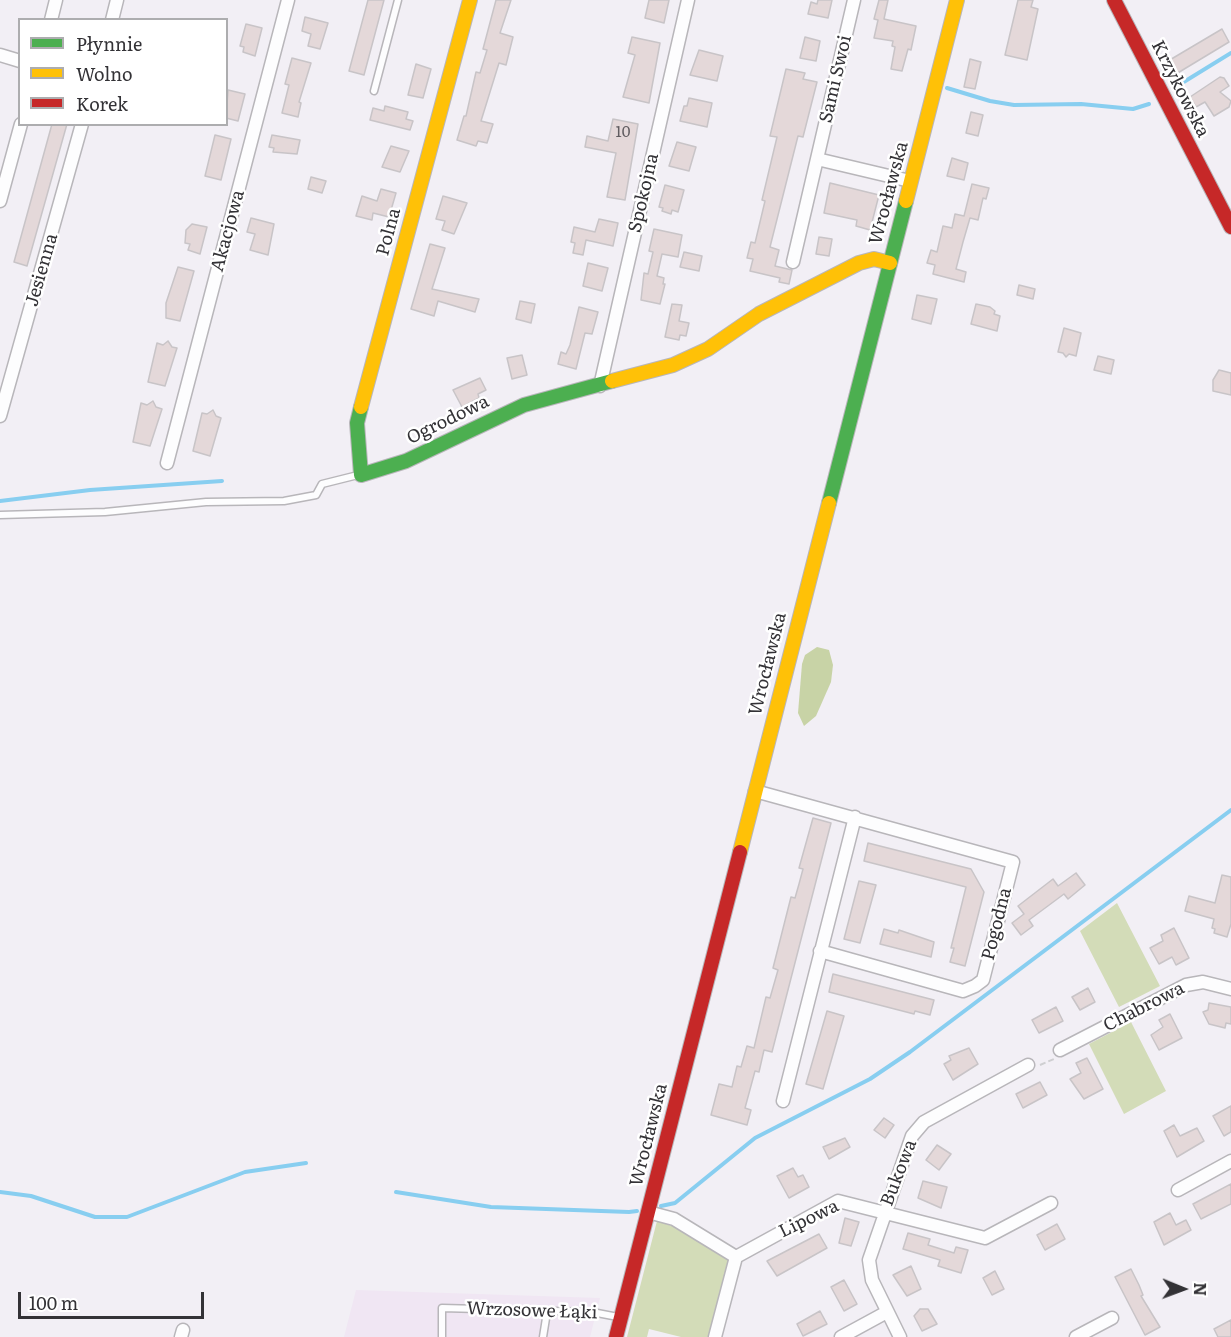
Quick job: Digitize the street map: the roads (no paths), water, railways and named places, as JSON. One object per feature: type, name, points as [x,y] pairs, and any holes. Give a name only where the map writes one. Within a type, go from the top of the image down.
[{"type":"street","points":[[52,18],[56,0]]},
{"type":"street","points":[[112,18],[117,0]]},
{"type":"street","name":"Akacjowa","points":[[167,463],[288,0]]},
{"type":"street","name":"Polna","points":[[361,474],[357,423],[470,0]]},
{"type":"street","name":"Spokojna","points":[[600,386],[688,0]]},
{"type":"street","name":"Sami Swoi","points":[[793,262],[854,0]]},
{"type":"street","name":"Wrocławska","points":[[616,1337],[957,0]]},
{"type":"street","name":"Krzykowska","points":[[1114,0],[1231,227]]},
{"type":"street","points":[[0,55],[18,60]]},
{"type":"street","points":[[0,201],[20,126]]},
{"type":"street","name":"Jesienna","points":[[0,416],[81,126]]},
{"type":"street","points":[[817,159],[910,181]]},
{"type":"street","name":"Ogrodowa","points":[[361,474],[406,461],[524,405],[673,365],[708,349],[759,314],[859,263],[874,259],[890,263]]},
{"type":"street","name":"Pogodna","points":[[755,790],[1013,862],[982,980],[975,986],[963,991],[820,951]]},
{"type":"street","points":[[783,1101],[855,818]]},
{"type":"street","name":"Chabrowa","points":[[1060,1050],[1186,984],[1203,982],[1231,989]]},
{"type":"street","name":"Bukowa","points":[[900,1337],[869,1272],[869,1260],[885,1211],[917,1129],[924,1122],[1028,1065]]},
{"type":"street","points":[[1178,1190],[1231,1161]]},
{"type":"street","name":"Lipowa","points":[[736,1257],[838,1201],[985,1238],[1051,1203]]},
{"type":"street","points":[[648,1212],[674,1219],[736,1257],[715,1337]]},
{"type":"street","points":[[841,1337],[887,1312]]},
{"type":"street","points":[[1076,1337],[1112,1318]]},
{"type":"lane","points":[[374,91],[398,0]]},
{"type":"lane","name":"Ogrodowa","points":[[0,514],[105,512],[206,502],[284,501],[316,495],[322,484],[361,474]]},
{"type":"lane","name":"Wrzosowe Łąki","points":[[442,1337],[442,1308],[592,1312],[621,1318]]},
{"type":"lane","points":[[543,1337],[547,1312]]},
{"type":"waterway","points":[[1174,88],[1231,53]]},
{"type":"waterway","points":[[947,88],[990,101],[1014,105],[1081,104],[1133,109],[1149,104]]},
{"type":"waterway","points":[[0,501],[90,490],[222,481]]},
{"type":"waterway","points":[[661,1206],[675,1203],[755,1138],[870,1079],[910,1052],[1231,810]]},
{"type":"waterway","points":[[0,1192],[31,1196],[95,1217],[127,1217],[245,1172],[306,1163]]},
{"type":"waterway","points":[[396,1192],[491,1207],[637,1211]]}]
